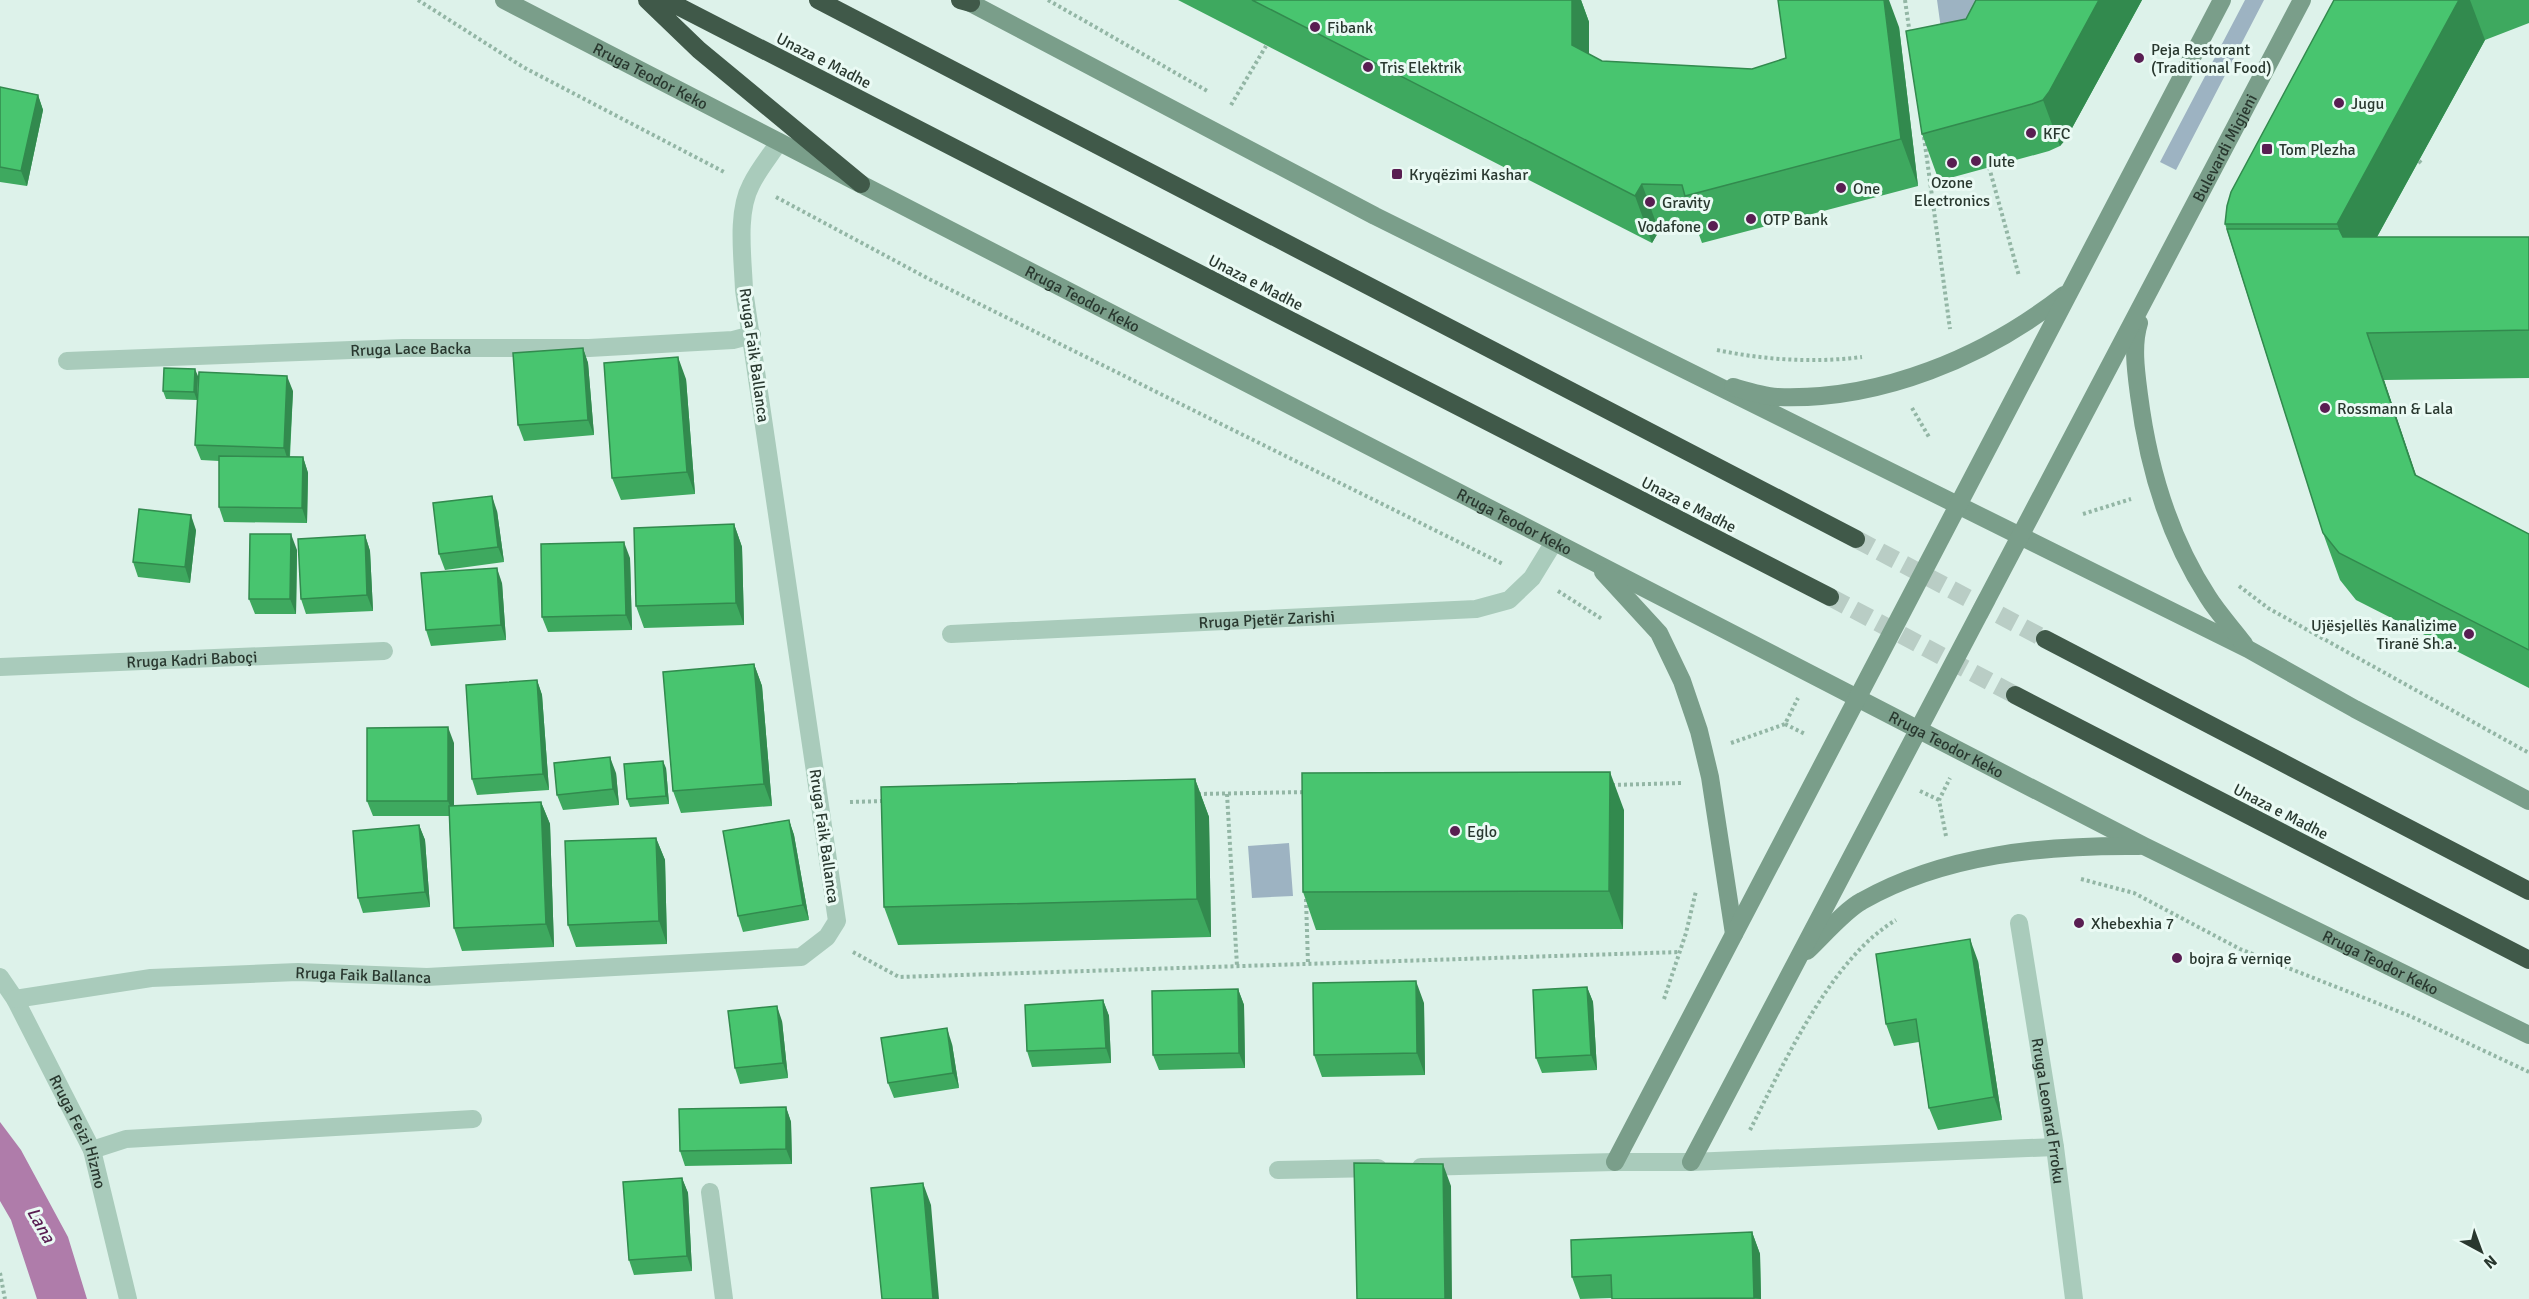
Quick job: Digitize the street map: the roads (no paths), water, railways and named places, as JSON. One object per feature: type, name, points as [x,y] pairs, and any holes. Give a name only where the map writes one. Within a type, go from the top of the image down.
[{"type":"highway","points":[[647,0],[699,50],[861,184]]},
{"type":"highway","name":"Unaza e Madhe","points":[[666,0],[1830,597]]},
{"type":"highway","points":[[818,0],[1856,539]]},
{"type":"highway","points":[[2045,639],[2529,891]]},
{"type":"highway","name":"Unaza e Madhe","points":[[2015,695],[2529,960]]},
{"type":"main road","name":"Rruga Teodor Keko","points":[[504,0],[2144,846],[2529,1035]]},
{"type":"main road","points":[[1615,1162],[2222,0]]},
{"type":"main road","name":"Bulevardi Migjeni","points":[[2147,295],[2301,0]]},
{"type":"main road","points":[[965,1],[1375,216],[1705,381],[1954,514],[2020,536],[2248,649],[2355,709],[2529,801]]},
{"type":"main road","points":[[1705,381],[1776,397],[1827,395],[1897,381],[1982,350],[2032,321],[2071,290]]},
{"type":"main road","points":[[1691,1162],[2147,295]]},
{"type":"main road","points":[[2147,295],[2135,335],[2143,426],[2155,476],[2167,515],[2208,598],[2248,649]]},
{"type":"main road","points":[[1595,563],[1659,633],[1682,681],[1704,753],[1725,863],[1734,934]]},
{"type":"main road","points":[[1797,961],[1860,902],[1914,879],[1970,861],[2027,850],[2085,845],[2144,846]]},
{"type":"street","name":"Rruga Faik Ballanca","points":[[15,999],[151,978],[298,972],[427,977],[801,957],[827,938],[837,921],[744,290],[743,205],[750,185],[779,142]]},
{"type":"street","name":"Rruga Lace Backa","points":[[68,361],[403,348],[589,348],[733,340],[752,335]]},
{"type":"street","name":"Rruga Pjetër Zarishi","points":[[951,634],[1476,609],[1509,600],[1532,578],[1554,542]]},
{"type":"street","name":"Rruga Kadri Baboçi","points":[[0,667],[384,651]]},
{"type":"street","name":"Rruga Leonard Frroku","points":[[2019,923],[2055,1147],[2074,1299]]},
{"type":"street","name":"Rruga Feizi Hizmo","points":[[0,977],[15,999],[92,1150],[128,1299]]},
{"type":"street","points":[[92,1150],[126,1139],[472,1119]]},
{"type":"street","points":[[1278,1170],[1691,1162],[2055,1147]]},
{"type":"street","points":[[710,1191],[724,1299]]},
{"type":"water","name":"Lana","points":[[0,1122],[21,1150],[68,1237],[87,1299],[37,1299],[11,1220],[0,1201]]},
{"type":"tunnel","points":[[1856,539],[2045,639]]},
{"type":"tunnel","points":[[1830,597],[2015,695]]},
{"type":"place","name":"Fibank","points":[[1315,27]]},
{"type":"place","name":"Peja Restorant (Traditional Food)","points":[[2139,58]]},
{"type":"place","name":"Tris Elektrik","points":[[1368,67]]},
{"type":"place","name":"Jugu","points":[[2339,103]]},
{"type":"place","name":"KFC","points":[[2031,133]]},
{"type":"place","name":"Tom Plezha","points":[[2267,149]]},
{"type":"place","name":"Iute","points":[[1976,161]]},
{"type":"place","name":"Ozone Electronics","points":[[1952,163]]},
{"type":"place","name":"Kryqëzimi Kashar","points":[[1397,174]]},
{"type":"place","name":"One","points":[[1841,188]]},
{"type":"place","name":"Gravity","points":[[1650,202]]},
{"type":"place","name":"OTP Bank","points":[[1751,219]]},
{"type":"place","name":"Vodafone","points":[[1713,226]]},
{"type":"place","name":"Rossmann & Lala","points":[[2325,408]]},
{"type":"place","name":"Ujësjellës Kanalizime Tiranë Sh.a.","points":[[2469,634]]},
{"type":"place","name":"Eglo","points":[[1455,831]]},
{"type":"place","name":"Xhebexhia 7","points":[[2079,923]]},
{"type":"place","name":"bojra & verniqe","points":[[2177,958]]}]
